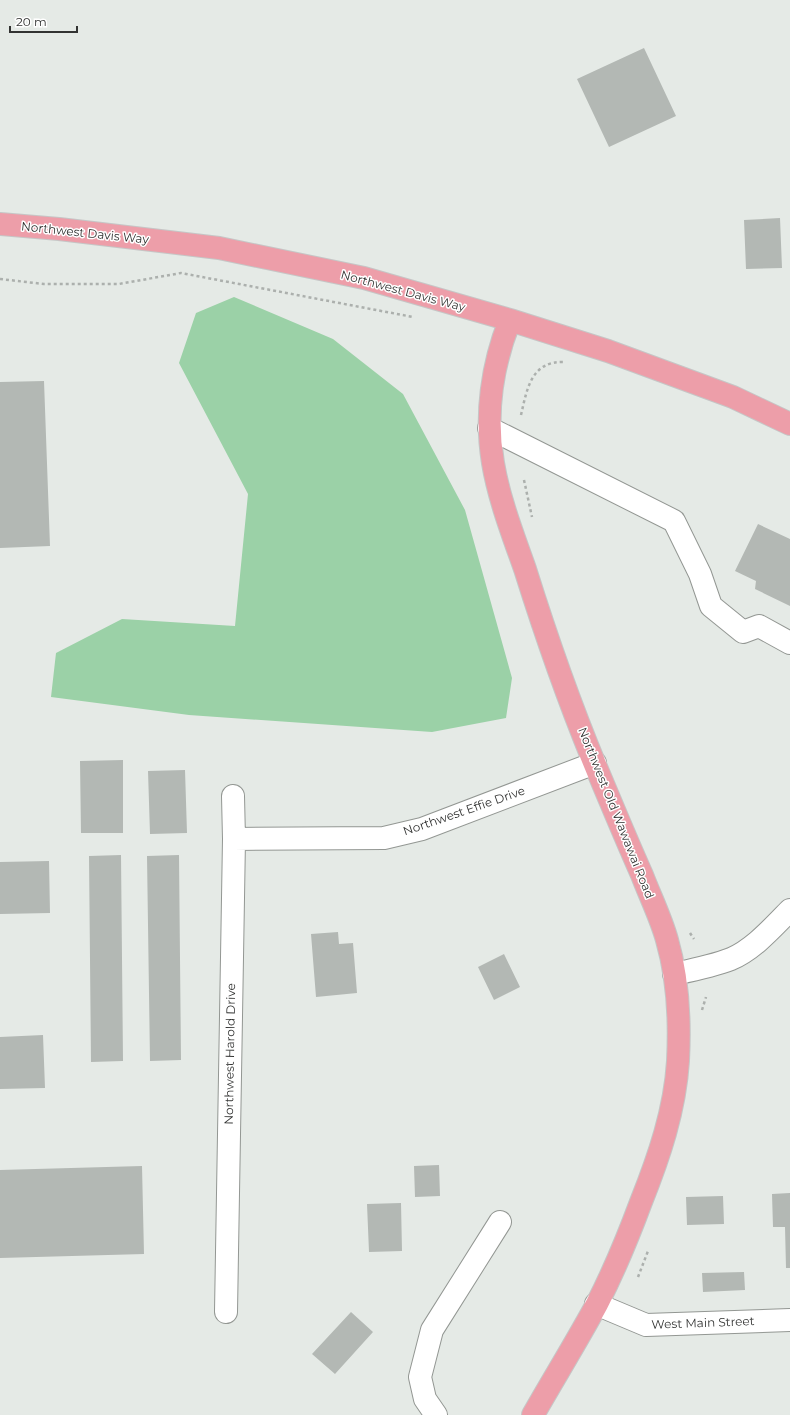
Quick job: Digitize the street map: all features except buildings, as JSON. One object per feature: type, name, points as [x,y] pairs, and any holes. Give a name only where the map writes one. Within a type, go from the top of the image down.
[{"type":"main road","name":"Northwest Davis Way","points":[[0,224],[59,228],[219,248],[364,278],[510,320],[608,351],[733,397],[790,424]]},
{"type":"main road","name":"Northwest Old Wawawai Road","points":[[510,320],[501,343],[492,386],[489,428],[493,463],[502,499],[538,609],[594,764],[652,899],[667,940],[674,974],[678,1014],[678,1062],[672,1106],[664,1140],[652,1174],[620,1255],[596,1304],[533,1415]]},
{"type":"street","points":[[489,428],[674,521],[700,574],[711,606],[742,632],[759,626],[790,643]]},
{"type":"street","name":"Northwest Effie Drive","points":[[234,839],[384,838],[422,828],[594,764]]},
{"type":"street","name":"Northwest Harold Drive","points":[[226,1312],[234,839],[233,796]]},
{"type":"street","points":[[674,974],[731,959],[749,948],[790,910]]},
{"type":"street","points":[[436,1415],[425,1399],[420,1377],[432,1330],[500,1222]]},
{"type":"street","name":"West Main Street","points":[[596,1304],[646,1325],[790,1320]]},
{"type":"path","points":[[0,279],[44,284],[119,284],[181,273],[419,318]]},
{"type":"path","points":[[521,415],[527,386],[540,368],[556,362]]},
{"type":"path","points":[[524,480],[533,521]]},
{"type":"path","points":[[688,929],[694,939]]},
{"type":"green space","points":[[234,297],[333,339],[403,394],[465,510],[512,678],[506,718],[432,732],[189,715],[51,697],[56,653],[122,619],[235,626],[248,494],[179,363],[196,313]]}]
